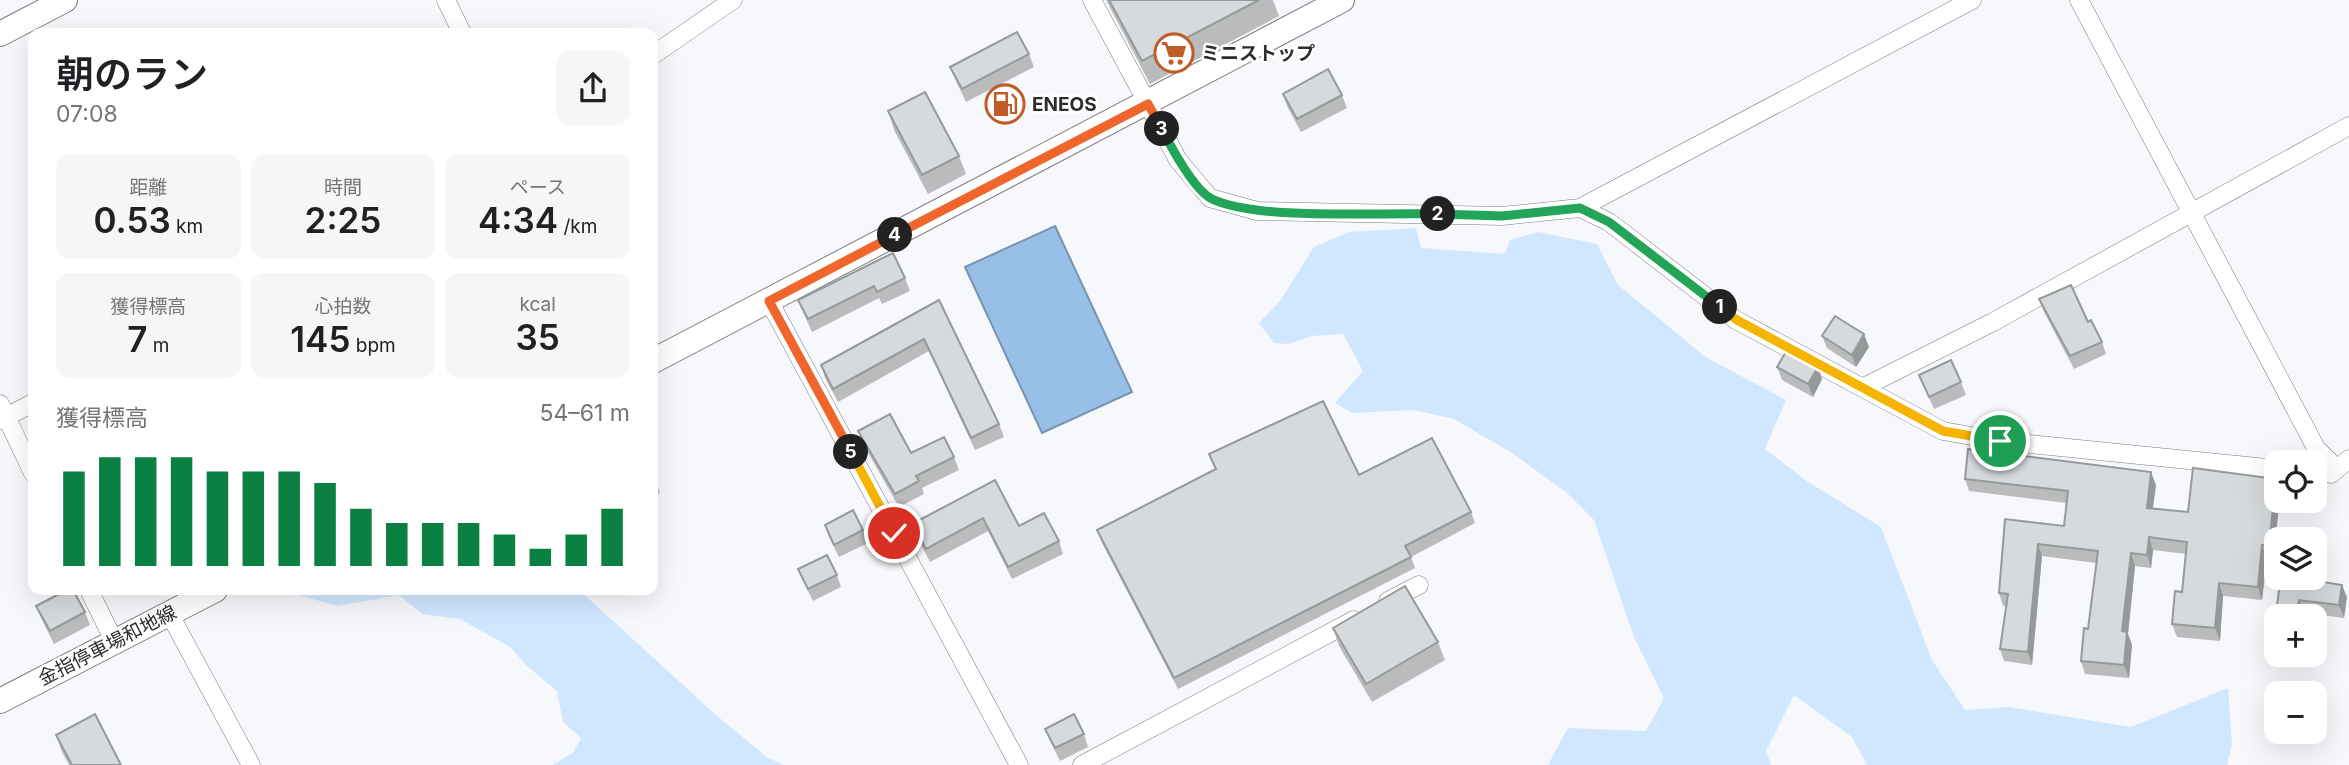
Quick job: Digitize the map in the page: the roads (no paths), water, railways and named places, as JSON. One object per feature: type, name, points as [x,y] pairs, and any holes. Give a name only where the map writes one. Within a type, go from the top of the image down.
[{"type":"main road","points":[[0,34],[65,0]]},
{"type":"main road","points":[[658,358],[1342,0]]},
{"type":"main road","name":"金指停車場和地線","points":[[0,701],[205,595]]},
{"type":"street","points":[[446,0],[460,28]]},
{"type":"street","points":[[658,52],[733,0]]},
{"type":"street","points":[[1092,0],[1178,160],[1210,198],[1257,211],[1502,216],[1580,208],[1972,0]]},
{"type":"street","points":[[2079,0],[2316,448],[2331,463],[2332,474]]},
{"type":"street","points":[[1864,387],[1993,322],[2349,127]]},
{"type":"street","points":[[1580,208],[1609,222],[1737,320],[1943,431],[2000,441],[2264,468]]},
{"type":"street","points":[[769,301],[1019,765]]},
{"type":"street","points":[[28,405],[2,413],[28,463]]},
{"type":"street","points":[[2332,474],[2349,459]]},
{"type":"street","points":[[1082,765],[1419,585]]},
{"type":"street","points":[[91,595],[114,641]]},
{"type":"street","points":[[169,613],[251,765]]},
{"type":"water","points":[[1055,226],[1132,392],[1042,433],[965,267]]},
{"type":"place","name":"ミニストップ","points":[[1174,53]]},
{"type":"place","name":"ENEOS","points":[[1005,104]]}]
